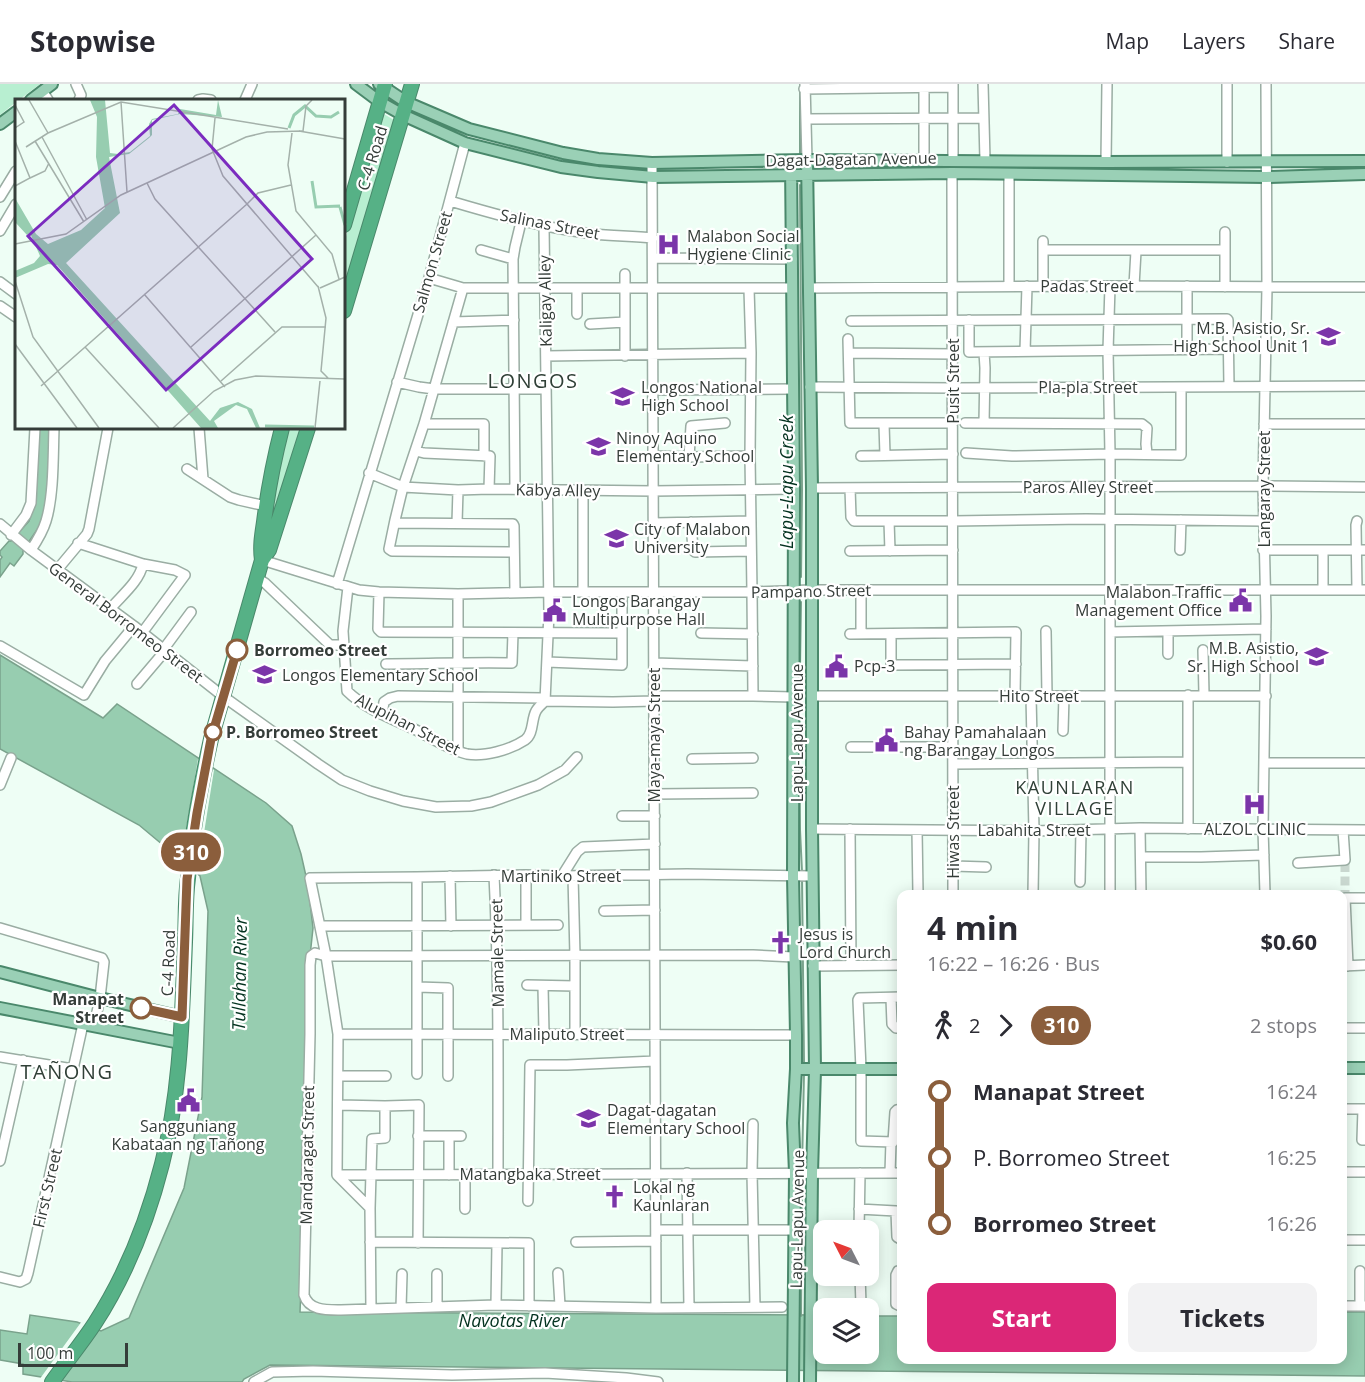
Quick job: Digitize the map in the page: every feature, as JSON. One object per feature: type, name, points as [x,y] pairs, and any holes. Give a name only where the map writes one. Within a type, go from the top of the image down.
[{"type":"highway","name":"C-4 Road","points":[[345,308],[412,84]]},
{"type":"highway","name":"C-4 Road","points":[[345,222],[383,85]]},
{"type":"highway","name":"C-4 Road","points":[[262,560],[260,549],[266,506],[282,429]]},
{"type":"highway","name":"C-4 Road","points":[[52,1382],[92,1327],[111,1295],[129,1258],[156,1188],[173,1115],[179,1069],[187,879],[205,764],[262,560],[269,550],[308,429]]},
{"type":"main road","points":[[46,96],[52,84]]},
{"type":"main road","name":"Dagat-Dagatan Avenue","points":[[356,84],[380,102],[469,129],[563,153],[598,159],[652,163],[807,160],[1365,161]]},
{"type":"main road","name":"Dagat-Dagatan Avenue","points":[[383,85],[404,108],[465,142],[561,167],[652,177],[952,173],[1266,177],[1365,174]]},
{"type":"main road","points":[[0,124],[15,113]]},
{"type":"main road","name":"Lapu-Lapu Avenue","points":[[793,1381],[795,1173],[793,1123],[796,1069],[794,957],[803,875],[812,830],[812,488],[807,160]]},
{"type":"main road","name":"Lapu-Lapu Avenue","points":[[791,161],[794,489],[793,741],[803,875],[813,966],[815,1070],[810,1382]]},
{"type":"main road","points":[[1334,162],[1334,175]]},
{"type":"main road","points":[[793,741],[813,741]]},
{"type":"main road","points":[[0,972],[182,1017]]},
{"type":"main road","points":[[0,1008],[180,1043]]},
{"type":"main road","points":[[1347,1068],[1365,1068]]},
{"type":"main road","points":[[796,1069],[897,1069]]},
{"type":"street","points":[[76,84],[81,95],[79,99]]},
{"type":"street","points":[[245,99],[252,84]]},
{"type":"street","points":[[983,84],[985,160]]},
{"type":"street","points":[[1106,162],[1107,84]]},
{"type":"street","points":[[1227,84],[1227,162]]},
{"type":"street","name":"Langaray Street","points":[[1265,890],[1263,830],[1266,629],[1263,486],[1267,287],[1266,84]]},
{"type":"street","points":[[805,87],[924,88],[953,86],[952,161]]},
{"type":"street","name":"Lapu-Lapu Avenue","points":[[805,87],[807,160]]},
{"type":"street","points":[[924,88],[924,161]]},
{"type":"street","points":[[806,119],[983,118]]},
{"type":"street","name":"Salmon Street","points":[[337,584],[429,278],[465,142]]},
{"type":"street","name":"Maya-maya Street","points":[[652,163],[656,1308]]},
{"type":"street","points":[[0,197],[15,173]]},
{"type":"street","name":"Pusit Street","points":[[952,173],[953,590]]},
{"type":"street","points":[[1009,174],[1009,286]]},
{"type":"street","name":"Salinas Street","points":[[450,201],[521,222],[594,234],[653,238]]},
{"type":"street","points":[[0,231],[15,206]]},
{"type":"street","points":[[515,489],[513,259],[521,222]]},
{"type":"street","name":"Kaligay Alley","points":[[544,226],[549,592],[545,700]]},
{"type":"street","points":[[1225,232],[1225,287]]},
{"type":"street","points":[[1043,286],[1043,245],[1136,251],[1225,250]]},
{"type":"street","points":[[481,250],[513,259]]},
{"type":"street","points":[[1134,286],[1136,251]]},
{"type":"street","points":[[653,258],[792,259]]},
{"type":"street","points":[[625,356],[626,274]]},
{"type":"street","points":[[429,278],[463,288],[792,288]]},
{"type":"street","points":[[0,282],[15,293]]},
{"type":"street","points":[[1025,351],[1028,286]]},
{"type":"street","points":[[1110,286],[1108,351],[1110,890]]},
{"type":"street","points":[[1186,286],[1187,350]]},
{"type":"street","name":"Padas Street","points":[[808,288],[1365,287]]},
{"type":"street","points":[[463,288],[416,451],[403,487],[389,549],[392,551],[514,552]]},
{"type":"street","points":[[577,289],[577,314]]},
{"type":"street","points":[[750,289],[753,696]]},
{"type":"street","points":[[0,306],[15,315]]},
{"type":"street","points":[[453,322],[514,320]]},
{"type":"street","points":[[969,320],[969,352],[1229,349]]},
{"type":"street","points":[[851,321],[1228,320],[1229,386]]},
{"type":"street","points":[[590,324],[625,322]]},
{"type":"street","points":[[848,339],[850,423],[953,423]]},
{"type":"street","points":[[984,352],[984,423]]},
{"type":"street","points":[[546,356],[751,353]]},
{"type":"street","points":[[849,353],[952,354]]},
{"type":"street","points":[[397,382],[434,389],[546,389]]},
{"type":"street","name":"Pla-pla Street","points":[[810,387],[1365,386]]},
{"type":"street","points":[[966,453],[1012,456],[1182,455],[1181,387]]},
{"type":"street","points":[[653,390],[793,389]]},
{"type":"street","points":[[689,457],[691,426],[725,423]]},
{"type":"street","points":[[965,423],[1144,425],[1147,428],[1147,454]]},
{"type":"street","points":[[1264,424],[1365,423]]},
{"type":"street","points":[[424,424],[484,424],[484,456]]},
{"type":"street","points":[[884,424],[885,455]]},
{"type":"street","points":[[13,536],[31,503],[34,429]]},
{"type":"street","points":[[28,548],[46,521],[50,501],[54,429]]},
{"type":"street","points":[[57,570],[89,529],[108,429]]},
{"type":"street","points":[[199,429],[203,479]]},
{"type":"street","points":[[416,451],[490,456],[489,489]]},
{"type":"street","points":[[861,456],[953,454]]},
{"type":"street","points":[[653,456],[750,456]]},
{"type":"street","points":[[187,469],[230,497],[266,506]]},
{"type":"street","name":"Kabya Alley","points":[[369,473],[403,487],[458,490],[794,489]]},
{"type":"street","name":"Paros Alley Street","points":[[812,488],[1365,487]]},
{"type":"street","points":[[850,488],[852,520],[1264,520]]},
{"type":"street","points":[[457,523],[458,490]]},
{"type":"street","points":[[584,490],[584,592]]},
{"type":"street","points":[[1180,550],[1181,520]]},
{"type":"street","points":[[654,523],[751,521]]},
{"type":"street","points":[[889,521],[890,551]]},
{"type":"street","points":[[691,522],[695,552],[752,551]]},
{"type":"street","points":[[1357,522],[1361,590]]},
{"type":"street","points":[[395,523],[513,524],[514,592]]},
{"type":"street","name":"General Borromeo Street","points":[[0,524],[28,548],[138,629],[224,697],[342,780],[403,801],[436,807],[471,806],[491,802],[538,785],[565,770],[577,757]]},
{"type":"street","points":[[0,646],[84,695],[105,661],[138,629],[185,575],[175,570],[143,564],[78,543]]},
{"type":"street","points":[[850,551],[953,550]]},
{"type":"street","points":[[1263,550],[1360,550]]},
{"type":"street","points":[[1323,550],[1323,590]]},
{"type":"street","name":"Pampano Street","points":[[262,560],[337,584],[379,592],[458,594],[811,590],[1361,590]]},
{"type":"street","points":[[110,609],[136,580],[143,564]]},
{"type":"street","points":[[257,578],[329,644],[344,645]]},
{"type":"street","name":"Alupihan Street","points":[[348,587],[344,645],[347,691],[354,698],[458,751],[477,755],[500,751],[524,741],[530,736],[534,713],[545,700]]},
{"type":"street","points":[[861,590],[861,634]]},
{"type":"street","name":"Hiwas Street","points":[[953,590],[953,890]]},
{"type":"street","points":[[379,592],[378,629],[381,633],[622,633]]},
{"type":"street","points":[[547,662],[622,665],[622,592]]},
{"type":"street","points":[[458,594],[458,751]]},
{"type":"street","points":[[137,684],[191,612]]},
{"type":"street","points":[[1110,632],[1266,629]]},
{"type":"street","points":[[1046,631],[1047,696]]},
{"type":"street","points":[[1168,631],[1168,654]]},
{"type":"street","points":[[850,634],[1016,632],[1016,696]]},
{"type":"street","points":[[386,664],[512,663],[513,633]]},
{"type":"street","points":[[701,633],[753,634]]},
{"type":"street","points":[[891,634],[891,665],[1016,664]]},
{"type":"street","points":[[1203,650],[1204,695]]},
{"type":"street","points":[[654,663],[753,666]]},
{"type":"street","points":[[1188,695],[1188,829]]},
{"type":"street","points":[[382,714],[384,702],[398,696],[542,698],[545,700],[613,702],[654,698],[793,697]]},
{"type":"street","name":"Hito Street","points":[[812,696],[1266,696]]},
{"type":"street","points":[[1031,696],[1033,890]]},
{"type":"street","points":[[1063,731],[1064,696]]},
{"type":"street","points":[[850,747],[953,747]]},
{"type":"street","points":[[0,785],[11,758]]},
{"type":"street","points":[[692,759],[753,758]]},
{"type":"street","points":[[953,764],[1188,762]]},
{"type":"street","points":[[1264,763],[1365,763]]},
{"type":"street","points":[[655,794],[753,793]]},
{"type":"street","points":[[622,816],[655,816]]},
{"type":"street","points":[[1140,828],[1141,890]]},
{"type":"street","name":"Labahita Street","points":[[812,830],[1034,831],[1140,828],[1365,830]]},
{"type":"street","points":[[850,829],[851,965]]},
{"type":"street","points":[[1080,882],[1081,830]]},
{"type":"street","points":[[1298,863],[1345,862],[1343,830]]},
{"type":"street","points":[[917,831],[918,890]]},
{"type":"street","points":[[562,876],[577,852],[583,847],[655,843]]},
{"type":"street","points":[[1141,857],[1264,855]]},
{"type":"street","points":[[953,866],[986,867]]},
{"type":"street","points":[[526,874],[526,925]]},
{"type":"street","name":"Martiniko Street","points":[[310,878],[526,874],[562,876],[803,875]]},
{"type":"street","name":"Mamale Street","points":[[494,875],[499,1034],[498,1174]]},
{"type":"street","points":[[450,876],[451,926]]},
{"type":"street","points":[[573,876],[575,1034]]},
{"type":"street","points":[[417,877],[417,1074]]},
{"type":"street","name":"Mandaragat Street","points":[[310,878],[326,956],[338,1034],[337,1175],[370,1208]]},
{"type":"street","points":[[1347,897],[1365,898]]},
{"type":"street","points":[[604,911],[655,910]]},
{"type":"street","points":[[320,926],[558,925]]},
{"type":"street","points":[[0,928],[102,958],[104,962],[100,998],[73,1069],[0,1057]]},
{"type":"street","name":"Mandaragat Street","points":[[326,956],[312,954],[310,965],[304,1295],[306,1303],[317,1308],[342,1310],[496,1305],[656,1308],[782,1307]]},
{"type":"street","points":[[326,956],[753,955],[794,957]]},
{"type":"street","points":[[813,966],[897,965]]},
{"type":"street","points":[[1347,966],[1365,965]]},
{"type":"street","points":[[527,986],[575,986]]},
{"type":"street","points":[[543,986],[544,1034]]},
{"type":"street","points":[[418,987],[448,987],[448,1076]]},
{"type":"street","points":[[895,1140],[862,1141],[860,1139],[861,1069],[858,1000],[860,998],[897,998]]},
{"type":"street","points":[[891,998],[892,1024],[897,1028]]},
{"type":"street","points":[[1347,1028],[1365,1028]]},
{"type":"street","name":"Maliputo Street","points":[[338,1034],[796,1035]]},
{"type":"street","points":[[0,1161],[23,1060]]},
{"type":"street","points":[[528,1201],[530,1065],[655,1061]]},
{"type":"street","name":"First Street","points":[[0,1277],[20,1282],[26,1279],[73,1069]]},
{"type":"street","points":[[338,1076],[386,1076]]},
{"type":"street","points":[[339,1105],[419,1105],[417,1243]]},
{"type":"street","points":[[371,1308],[372,1139],[385,1138],[385,1106]]},
{"type":"street","points":[[1347,1109],[1364,1109],[1362,1140],[1365,1140]]},
{"type":"street","points":[[890,1173],[897,1110]]},
{"type":"street","points":[[753,1124],[755,1306]]},
{"type":"street","points":[[418,1136],[461,1136]]},
{"type":"street","points":[[449,1136],[449,1175]]},
{"type":"street","points":[[1347,1172],[1365,1172]]},
{"type":"street","points":[[687,1173],[688,1308]]},
{"type":"street","points":[[859,1220],[860,1173]]},
{"type":"street","name":"Matangbaka Street","points":[[337,1175],[897,1173]]},
{"type":"street","points":[[465,1175],[465,1209]]},
{"type":"street","points":[[859,1209],[897,1211]]},
{"type":"street","points":[[656,1230],[795,1230]]},
{"type":"street","points":[[1347,1240],[1365,1240]]},
{"type":"street","points":[[576,1242],[656,1241]]},
{"type":"street","points":[[370,1242],[529,1243],[529,1306]]},
{"type":"street","points":[[496,1305],[497,1243]]},
{"type":"street","points":[[1360,1271],[1362,1306]]},
{"type":"street","points":[[558,1273],[560,1306]]},
{"type":"street","points":[[401,1308],[402,1274]]},
{"type":"street","points":[[437,1274],[437,1306]]},
{"type":"street","points":[[254,1382],[272,1372],[313,1371],[452,1375],[545,1373],[658,1382]]},
{"type":"shaded area","points":[[0,84],[40,84],[20,99],[15,99],[15,103],[0,115]]},
{"type":"shaded area","points":[[384,114],[394,120],[345,286],[345,240]]},
{"type":"shaded area","points":[[287,429],[303,429],[266,549],[272,499]]},
{"type":"water","points":[[38,429],[50,429],[48,500],[39,527],[14,566],[10,563],[0,577],[2,557],[0,551],[29,521],[34,506]]},
{"type":"water","points":[[0,655],[103,718],[117,704],[266,803],[292,826],[308,885],[313,928],[305,1037],[307,1136],[300,1312],[813,1315],[813,1364],[879,1364],[879,1316],[897,1316],[897,1364],[1347,1364],[1347,1312],[1365,1312],[1365,1376],[270,1365],[242,1382],[72,1382],[23,1374],[23,1364],[0,1360],[0,1330],[27,1334],[30,1315],[77,1322],[101,1331],[129,1318],[184,1188],[202,1097],[208,911],[200,876],[139,825],[0,749]]},
{"type":"pier","points":[[198,759],[214,770],[197,877],[180,863]]},
{"type":"pier","points":[[82,1321],[100,1327],[53,1382],[39,1380]]},
{"type":"waterway","points":[[800,84],[800,153]]},
{"type":"waterway","points":[[800,185],[801,577]]},
{"type":"waterway","name":"Lapu-Lapu Creek","points":[[799,733],[801,602]]},
{"type":"waterway","name":"Lapu-Lapu Creek","points":[[799,743],[802,872]]},
{"type":"waterway","points":[[802,878],[804,1063]]},
{"type":"waterway","points":[[802,1168],[804,1073]]},
{"type":"waterway","points":[[801,1316],[802,1178]]},
{"type":"tunnel","points":[[1345,863],[1345,890]]},
{"type":"bus line","name":"310","points":[[141,1008],[182,1017],[187,879],[205,764],[237,650]]},
{"type":"place","name":"Malabon Social Hygiene Clinic","points":[[669,245]]},
{"type":"place","name":"M.B. Asistio, Sr. High School Unit 1","points":[[1328,337]]},
{"type":"place","name":"Longos National High School","points":[[623,396]]},
{"type":"place","name":"Ninoy Aquino Elementary School","points":[[598,447]]},
{"type":"place","name":"City of Malabon University","points":[[616,538]]},
{"type":"place","name":"Malabon Traffic Management Office","points":[[1240,601]]},
{"type":"place","name":"Longos Barangay Multipurpose Hall","points":[[554,610]]},
{"type":"place","name":"Borromeo Street","points":[[237,650]]},
{"type":"place","name":"M.B. Asistio, Sr. High School","points":[[1317,657]]},
{"type":"place","name":"Pcp-3","points":[[836,666]]},
{"type":"place","name":"Longos Elementary School","points":[[264,675]]},
{"type":"place","name":"P. Borromeo Street","points":[[213,732]]},
{"type":"place","name":"Bahay Pamahalaan ng Barangay Longos","points":[[886,741]]},
{"type":"place","name":"ALZOL CLINIC","points":[[1255,804]]},
{"type":"place","name":"Jesus is Lord Church","points":[[781,943]]},
{"type":"place","name":"Manapat Street","points":[[141,1008]]},
{"type":"place","name":"Sangguniang Kabataan ng Tañong","points":[[188,1101]]},
{"type":"place","name":"Dagat-dagatan Elementary School","points":[[589,1119]]},
{"type":"place","name":"Lokal ng Kaunlaran","points":[[615,1196]]},
{"type":"district","name":"LONGOS","points":[[533,381]]},
{"type":"district","name":"KAUNLARAN VILLAGE","points":[[1075,798]]},
{"type":"district","name":"TAÑONG","points":[[67,1072]]},
{"type":"water label","name":"Tullahan River","points":[[240,974]]},
{"type":"water label","name":"Navotas River","points":[[513,1321]]}]
